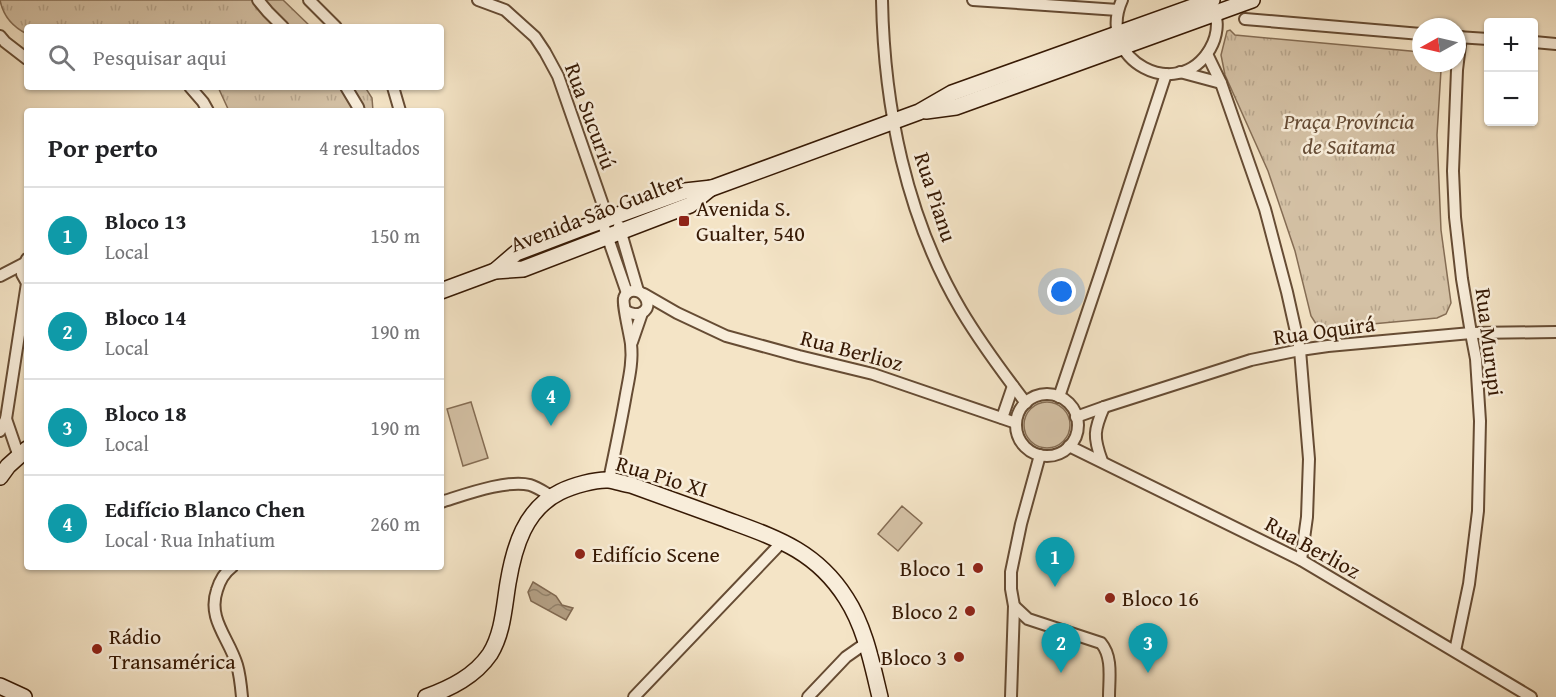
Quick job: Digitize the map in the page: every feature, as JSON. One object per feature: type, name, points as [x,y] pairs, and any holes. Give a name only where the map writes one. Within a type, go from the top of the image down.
[{"type":"street","points":[[258,0],[280,24]]},
{"type":"street","points":[[309,0],[333,24]]},
{"type":"street","name":"Rua Sucuriú","points":[[478,0],[505,10],[535,37],[558,76],[636,293]]},
{"type":"street","name":"Rua Pianu","points":[[882,0],[884,62],[889,97],[906,175],[922,226],[935,258],[969,323],[1026,403]]},
{"type":"street","points":[[973,0],[1120,5],[1116,21],[1120,40],[1127,54],[1140,66],[1166,74],[1180,72],[1195,65],[1207,54],[1215,37],[1216,28],[1212,3]]},
{"type":"street","name":"Avenida São Gualter","points":[[495,271],[516,253],[607,215],[685,190],[712,188],[919,112],[952,93],[1120,40],[1212,3],[1252,0]]},
{"type":"street","points":[[1245,19],[1412,32]]},
{"type":"street","points":[[0,36],[4,42],[24,57]]},
{"type":"street","points":[[1466,37],[1484,39]]},
{"type":"street","points":[[1538,42],[1556,44]]},
{"type":"street","points":[[1207,54],[1221,83],[1265,209],[1300,350],[1309,459],[1307,517],[1301,560]]},
{"type":"street","points":[[1180,72],[1221,83]]},
{"type":"street","name":"Rua Murupi","points":[[1455,651],[1469,584],[1478,511],[1480,421],[1476,359],[1470,333],[1455,217],[1453,171],[1457,72]]},
{"type":"street","points":[[1059,397],[1166,74]]},
{"type":"street","points":[[193,90],[206,108]]},
{"type":"street","points":[[348,90],[358,108]]},
{"type":"street","points":[[394,90],[399,108]]},
{"type":"street","name":"Avenida São Gualter","points":[[444,290],[495,271],[523,269],[690,205],[712,188]]},
{"type":"street","points":[[0,276],[24,262]]},
{"type":"street","points":[[0,276],[24,281]]},
{"type":"street","points":[[609,480],[631,370],[631,345],[623,304],[624,298],[636,293],[647,301],[631,345]]},
{"type":"street","name":"Rua Berlioz","points":[[636,293],[726,336],[873,374],[1016,423]]},
{"type":"street","points":[[625,310],[636,315],[644,310]]},
{"type":"street","name":"Rua Berlioz","points":[[644,310],[677,313]]},
{"type":"street","points":[[0,431],[6,419],[24,321]]},
{"type":"street","name":"Rua Oquirá","points":[[1077,417],[1251,360],[1300,350],[1470,333],[1556,332]]},
{"type":"street","points":[[1002,418],[1013,386]]},
{"type":"street","points":[[1044,394],[1059,397],[1071,405],[1077,417],[1076,434],[1069,446],[1056,454],[1050,456],[1033,452],[1023,444],[1018,434],[1016,423],[1020,410],[1032,398],[1044,394]]},
{"type":"street","points":[[1102,461],[1095,437],[1098,420],[1104,407]]},
{"type":"street","points":[[6,419],[24,449]]},
{"type":"street","name":"Rua Berlioz","points":[[1069,446],[1301,560],[1531,697]]},
{"type":"street","points":[[0,457],[24,449]]},
{"type":"street","points":[[0,477],[24,449]]},
{"type":"street","points":[[1011,697],[1014,606],[1011,572],[1040,454]]},
{"type":"street","name":"Rua Pio XI","points":[[426,697],[462,680],[483,663],[491,652],[502,621],[518,539],[533,513],[551,496],[576,486],[609,480],[670,498],[783,541],[816,562],[846,597],[856,616],[866,643],[880,697]]},
{"type":"street","points":[[444,501],[492,488],[520,484],[532,485],[551,496]]},
{"type":"street","points":[[634,697],[783,541]]},
{"type":"street","points":[[228,570],[222,576],[215,597],[215,618],[237,666],[242,697]]},
{"type":"street","points":[[1014,606],[1028,619],[1101,643],[1107,650],[1109,660],[1109,697]]},
{"type":"street","points":[[808,697],[846,657],[866,643]]},
{"type":"street","points":[[0,686],[24,697]]},
{"type":"green space","points":[[0,0],[283,0],[308,24],[24,24],[24,32],[9,20]]},
{"type":"green space","name":"Praça Província de Saitama","points":[[1230,30],[1235,35],[1412,51],[1412,72],[1441,72],[1437,135],[1441,230],[1451,303],[1446,314],[1437,318],[1318,327],[1311,316],[1295,251],[1268,171],[1225,75],[1221,55],[1227,31]]},
{"type":"green space","points":[[219,90],[367,90],[372,98],[373,108],[228,108]]},
{"type":"green space","points":[[471,402],[488,458],[463,466],[447,409]]},
{"type":"green space","points":[[1047,402],[1063,409],[1070,425],[1063,441],[1047,448],[1031,441],[1024,425],[1031,409]]},
{"type":"green space","points":[[902,506],[922,523],[898,551],[878,534]]},
{"type":"water","points":[[533,582],[556,596],[562,605],[573,608],[566,620],[531,601],[528,592]]},
{"type":"place","name":"Avenida S. Gualter, 540","points":[[684,221]]},
{"type":"place","name":"Edifício Blanco Chen","points":[[551,426]]},
{"type":"place","name":"Edifício Scene","points":[[580,554]]},
{"type":"place","name":"Bloco 1","points":[[978,568]]},
{"type":"place","name":"Bloco 13","points":[[1055,587]]},
{"type":"place","name":"Bloco 16","points":[[1110,598]]},
{"type":"place","name":"Bloco 2","points":[[970,611]]},
{"type":"place","name":"Rádio Transamérica","points":[[97,649]]},
{"type":"place","name":"Bloco 3","points":[[959,657]]},
{"type":"place","name":"Bloco 14","points":[[1061,673]]},
{"type":"place","name":"Bloco 18","points":[[1148,673]]}]
